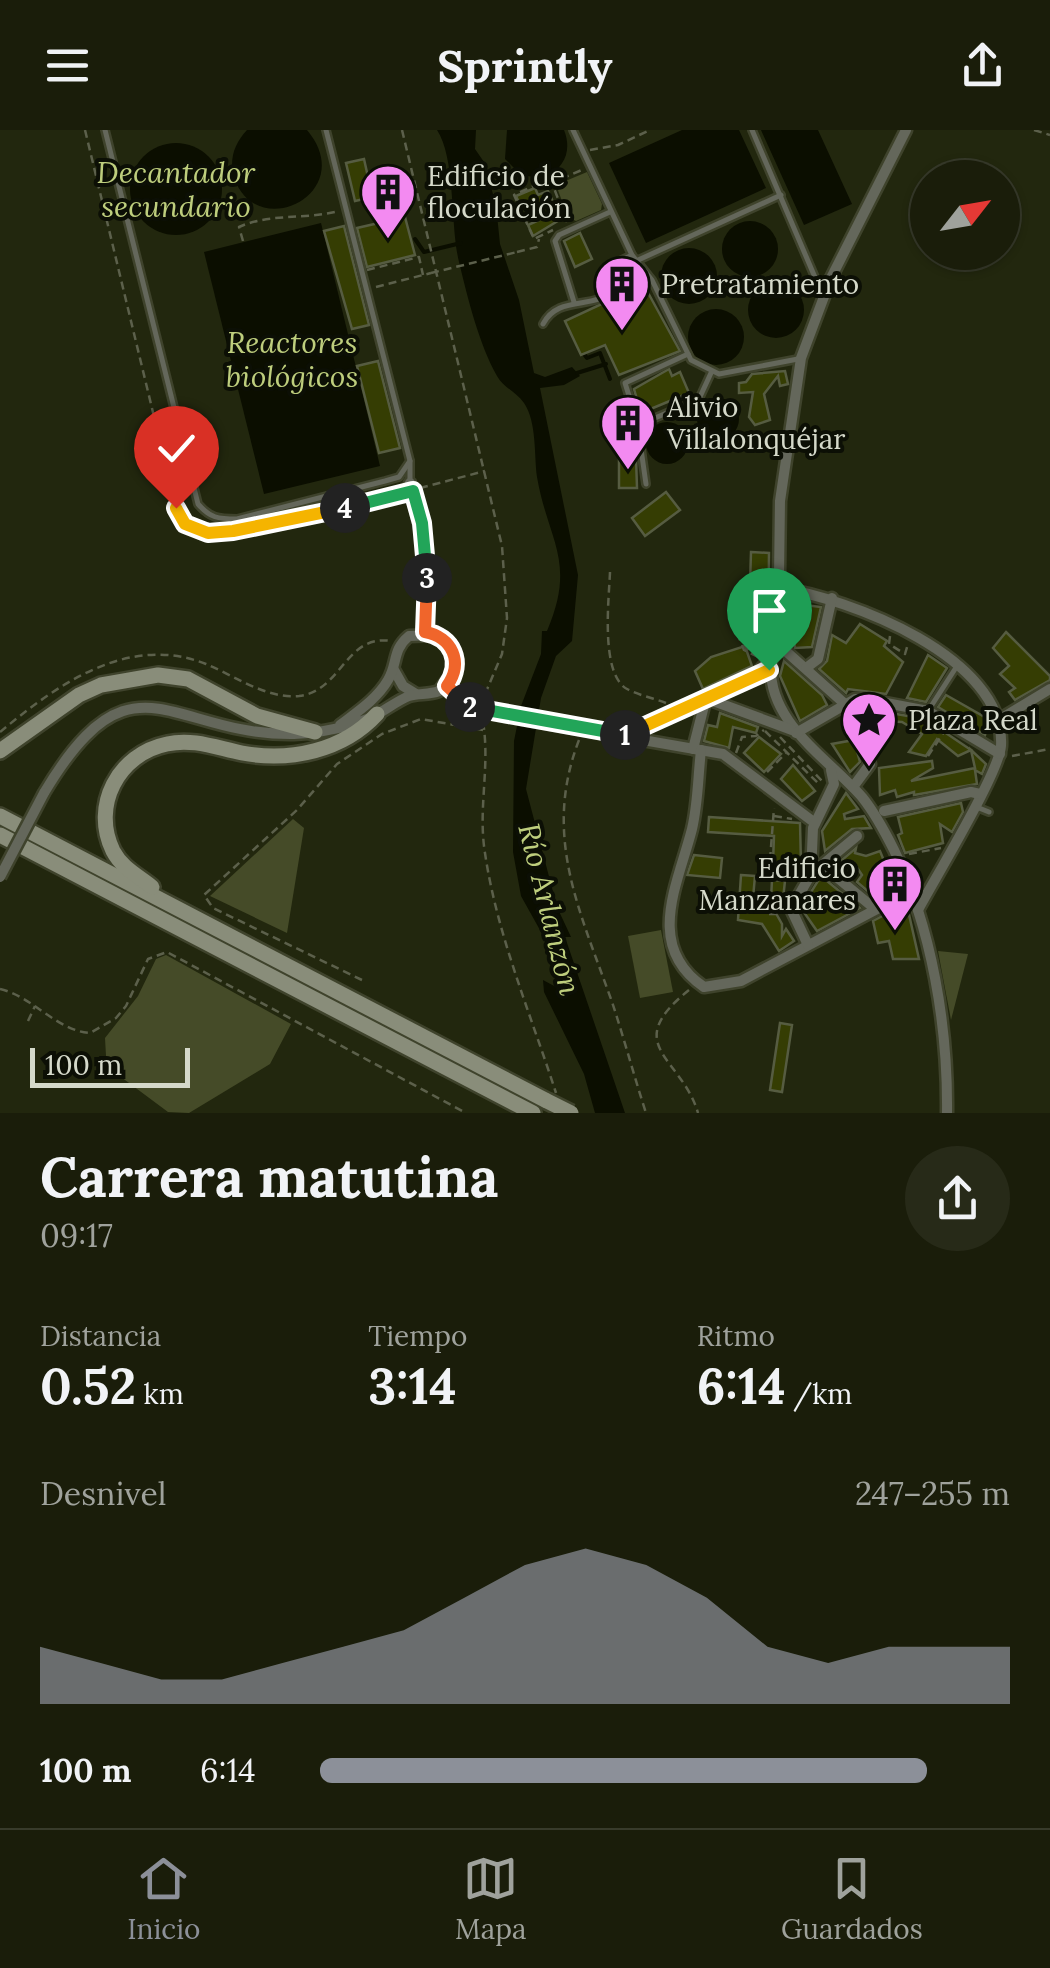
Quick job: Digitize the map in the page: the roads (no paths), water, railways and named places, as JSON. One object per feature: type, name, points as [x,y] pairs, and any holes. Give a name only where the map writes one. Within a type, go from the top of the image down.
[{"type":"main road","points":[[0,751],[79,695],[101,685],[158,675],[188,679],[257,716],[315,732]]},
{"type":"main road","points":[[169,905],[126,869],[107,834],[107,799],[126,765],[164,744],[186,742],[262,756],[305,754],[344,740],[377,714]]},
{"type":"main road","points":[[0,816],[553,1100],[571,1113]]},
{"type":"main road","points":[[0,835],[532,1113]]},
{"type":"street","points":[[620,738],[727,687],[765,664],[780,646],[778,542],[786,443],[801,358],[831,278],[906,130]]},
{"type":"street","points":[[412,487],[427,560],[425,632]]},
{"type":"street","points":[[779,588],[832,598],[958,663],[998,721],[999,756],[918,910]]},
{"type":"street","points":[[806,668],[818,659],[832,598]]},
{"type":"street","points":[[0,878],[70,750],[88,732],[132,709],[168,709],[269,732],[315,732],[340,726],[377,714],[416,694],[430,694],[447,686],[456,668],[452,648],[438,635],[425,632],[401,642],[394,653],[394,670],[403,686],[416,694]]},
{"type":"street","points":[[780,646],[848,705],[859,722],[870,764],[844,784],[815,823],[815,868]]},
{"type":"street","points":[[765,664],[796,733]]},
{"type":"street","points":[[340,726],[380,692],[394,670]]},
{"type":"street","points":[[447,686],[464,705],[482,712],[697,749],[732,759],[815,823]]},
{"type":"street","points":[[727,687],[728,705]]},
{"type":"street","points":[[998,721],[1050,689]]},
{"type":"street","points":[[705,697],[771,719],[796,733],[876,818],[918,910],[941,1022],[946,1113]]},
{"type":"street","points":[[705,697],[693,822],[668,918],[677,958],[698,982],[711,988],[741,981],[910,891]]},
{"type":"street","points":[[796,733],[866,699],[928,711],[999,756]]},
{"type":"street","points":[[771,719],[783,710]]},
{"type":"street","points":[[644,726],[640,735],[646,742]]},
{"type":"street","points":[[884,811],[971,792],[980,794]]},
{"type":"street","points":[[808,945],[791,909],[815,868],[857,836]]},
{"type":"street","points":[[769,870],[815,868],[876,909]]},
{"type":"lane","points":[[106,130],[198,504],[209,516],[237,519],[385,482],[399,477],[410,461]]},
{"type":"lane","points":[[326,130],[410,461],[412,487]]},
{"type":"lane","points":[[573,130],[634,258],[652,280],[697,366],[711,373],[801,358]]},
{"type":"lane","points":[[752,130],[817,282]]},
{"type":"lane","points":[[543,324],[551,312],[574,302],[588,306],[612,294],[610,266],[781,195]]},
{"type":"lane","points":[[574,302],[556,241],[569,226],[610,211]]},
{"type":"lane","points":[[646,484],[637,421],[625,383],[688,354]]},
{"type":"lane","points":[[637,421],[655,418],[699,398],[711,373]]},
{"type":"lane","points":[[928,711],[958,663]]},
{"type":"lane","points":[[979,808],[990,812]]},
{"type":"water","name":"Decantador secundario","points":[[247,130],[307,130],[320,153],[321,173],[313,190],[299,202],[282,208],[264,207],[247,198],[235,180],[232,160]]},
{"type":"water","name":"Río Arlanzón","points":[[437,130],[476,130],[475,149],[484,162],[496,205],[500,244],[519,300],[534,373],[545,377],[572,367],[580,376],[564,385],[540,388],[578,575],[572,641],[556,656],[541,698],[526,789],[557,907],[571,937],[565,937],[625,1113],[595,1113],[584,1074],[544,992],[543,980],[556,987],[555,957],[521,896],[513,852],[514,741],[521,706],[541,654],[542,631],[547,631],[556,607],[560,568],[537,477],[528,411],[497,376],[470,306],[456,247],[447,158]]},
{"type":"water","points":[[507,130],[564,130],[567,151],[562,163],[546,177],[522,176],[505,159]]},
{"type":"water","points":[[682,130],[739,130],[766,188],[646,243],[609,163]]},
{"type":"water","points":[[761,130],[818,130],[852,204],[804,225]]},
{"type":"water","name":"Decantador secundario","points":[[176,143],[193,147],[208,157],[218,172],[222,189],[218,206],[208,221],[193,231],[176,235],[159,231],[144,221],[134,206],[130,189],[134,172],[144,157],[159,147]]},
{"type":"water","points":[[750,221],[770,229],[778,249],[770,269],[750,277],[730,269],[722,249],[730,229]]},
{"type":"water","name":"Reactores biológicos","points":[[321,223],[380,466],[264,494],[204,252]]},
{"type":"water","points":[[689,248],[709,256],[717,276],[709,296],[689,304],[669,296],[661,276],[669,256]]},
{"type":"water","points":[[776,282],[796,290],[804,310],[796,330],[776,338],[756,330],[748,310],[756,290]]},
{"type":"water","points":[[716,309],[736,317],[744,337],[736,357],[716,365],[696,357],[688,337],[696,317]]},
{"type":"water","points":[[718,398],[733,404],[739,419],[733,434],[718,440],[703,434],[697,419],[703,404]]},
{"type":"water","points":[[667,422],[682,428],[688,443],[682,458],[667,464],[652,458],[646,443],[652,428]]},
{"type":"waterway","points":[[415,239],[424,252],[461,243]]},
{"type":"waterway","points":[[584,354],[587,358],[600,353],[610,379]]},
{"type":"waterway","points":[[577,373],[606,364]]},
{"type":"place","name":"Edificio de floculación","points":[[388,241]]},
{"type":"place","name":"Pretratamiento","points":[[622,333]]},
{"type":"place","name":"Alivio Villalonquéjar","points":[[628,472]]},
{"type":"place","name":"Plaza Real","points":[[869,769]]},
{"type":"place","name":"Edificio Manzanares","points":[[895,933]]}]
